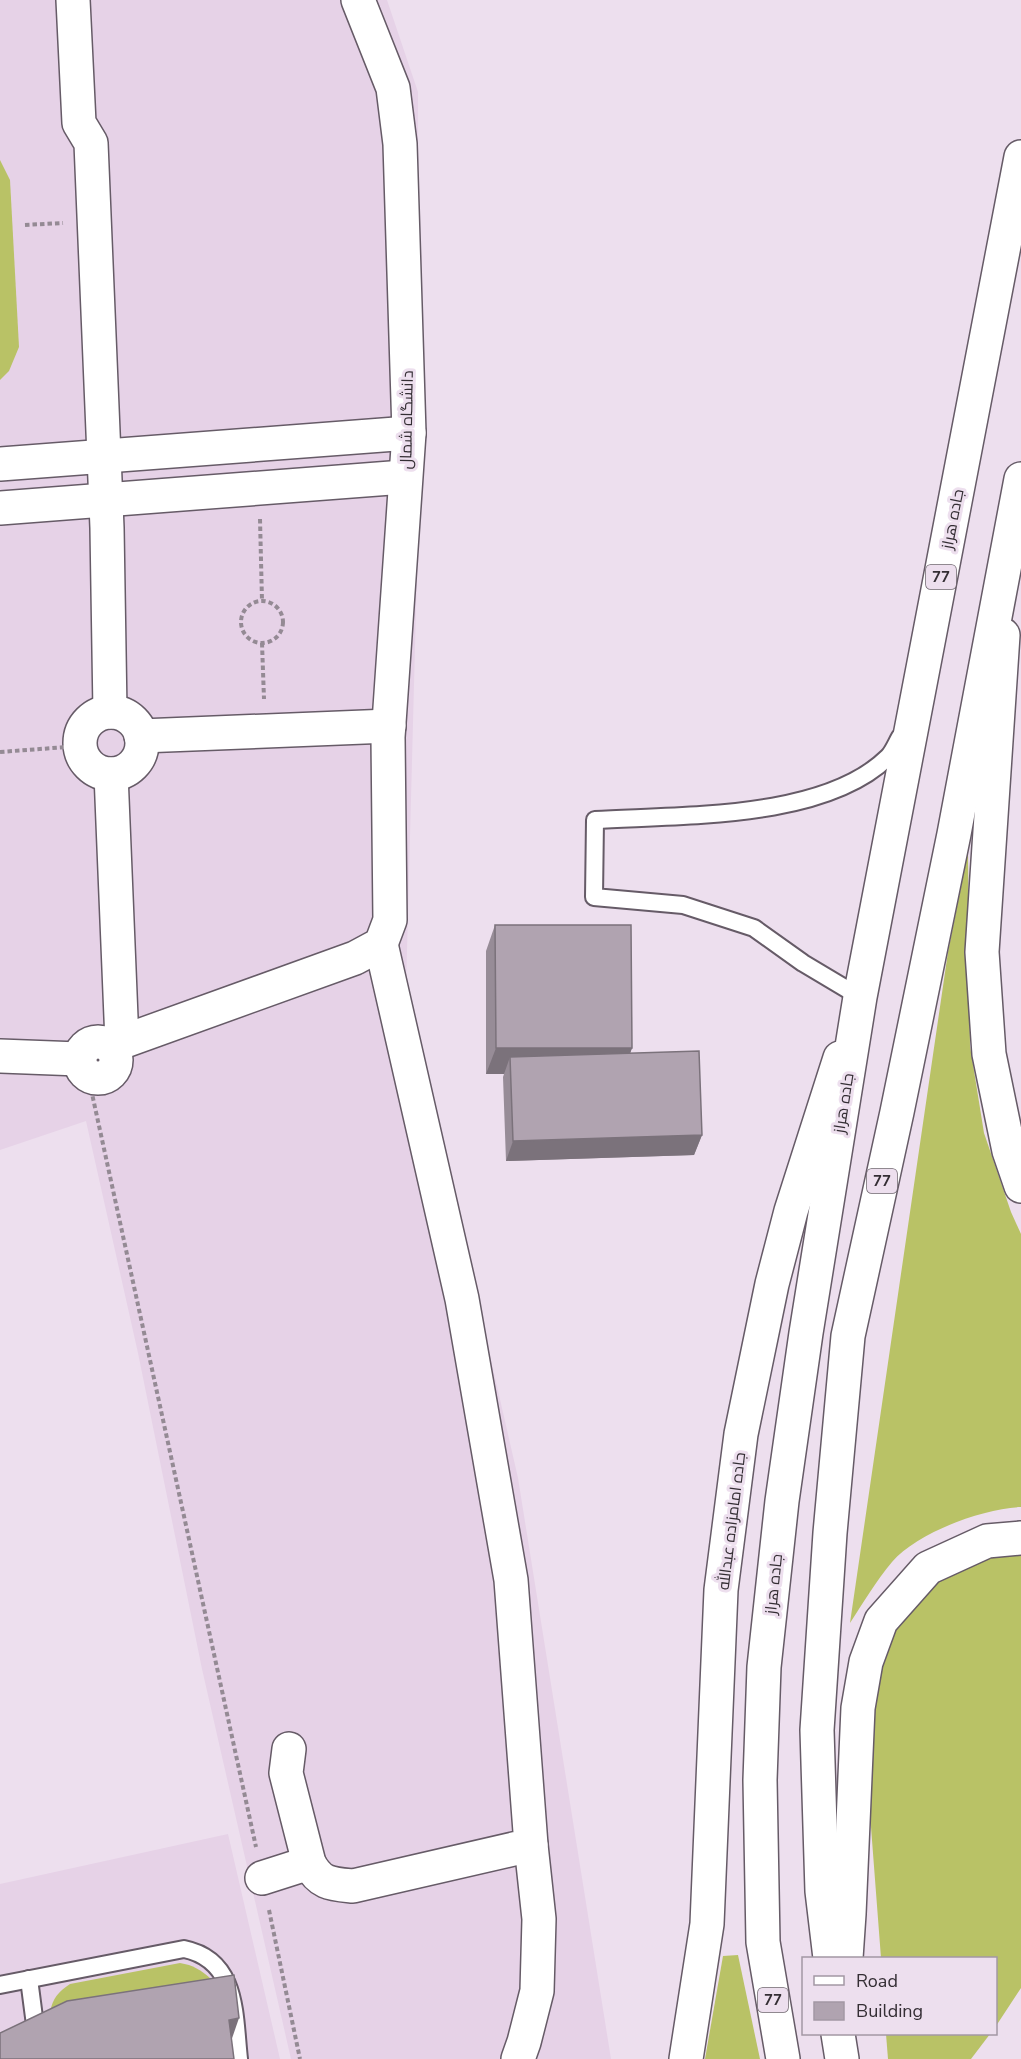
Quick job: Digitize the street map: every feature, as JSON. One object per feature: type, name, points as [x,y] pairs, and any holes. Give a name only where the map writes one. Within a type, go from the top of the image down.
[{"type":"main road","points":[[73,0],[79,123],[91,143],[106,500],[110,712]]},
{"type":"main road","name":"دانشگاه شمال","points":[[0,508],[404,477],[409,433],[400,144],[393,88],[358,0]]},
{"type":"main road","name":"جاده هراز","points":[[783,2059],[763,1942],[760,1780],[764,1667],[782,1501],[806,1334],[860,997],[1021,157]]},
{"type":"main road","points":[[0,464],[409,433]]},
{"type":"main road","points":[[404,477],[389,726],[390,920],[381,944],[462,1299],[511,1580],[531,1845],[539,1919],[537,1991],[518,2059]]},
{"type":"main road","name":"77","points":[[830,1957],[822,1892],[816,1730],[830,1533],[848,1336],[954,834],[1021,479]]},
{"type":"main road","points":[[1010,538],[982,952],[989,1054],[1009,1151],[1021,1186]]},
{"type":"main road","points":[[110,712],[130,718],[137,726],[142,745],[135,763],[128,769],[111,774],[102,773],[87,763],[80,746],[81,736],[91,719],[110,712]]},
{"type":"main road","points":[[141,736],[389,726]]},
{"type":"main road","points":[[111,774],[117,1044]]},
{"type":"main road","points":[[0,1056],[83,1067],[84,1048],[94,1041],[117,1044],[355,958],[381,944]]},
{"type":"main road","name":"جاده امامزاده عبدالله","points":[[686,2059],[707,1924],[722,1590],[741,1434],[772,1284],[791,1211],[860,997]]},
{"type":"main road","points":[[846,1957],[858,1708],[866,1662],[881,1621],[928,1568],[987,1540],[1021,1538]]},
{"type":"main road","points":[[289,1749],[285,1773],[309,1863],[315,1874],[328,1883],[353,1886],[531,1845]]},
{"type":"main road","points":[[262,1878],[309,1863]]},
{"type":"lane","points":[[860,997],[803,963],[754,928],[683,905],[594,897],[595,819],[729,813],[799,802],[864,776],[890,755],[916,708]]},
{"type":"lane","points":[[0,1985],[184,1949],[195,1951],[212,1960],[224,1975],[232,1994],[239,2059]]},
{"type":"lane","points":[[0,2048],[28,2036],[35,2025],[29,1979]]},
{"type":"path","points":[[259,488],[262,601]]},
{"type":"path","points":[[262,601],[275,606],[283,625],[277,637],[271,642],[262,643],[246,636],[241,623],[242,616],[249,605],[262,601]]},
{"type":"path","points":[[262,643],[264,731]]},
{"type":"path","points":[[0,752],[80,746]]},
{"type":"path","points":[[83,1067],[300,2059]]},
{"type":"shaded area","points":[[0,0],[387,0],[418,92],[418,533],[406,989],[518,1478],[611,2059],[291,2059],[202,1669],[138,1353],[86,1121],[0,1150]]},
{"type":"shaded area","points":[[228,1834],[280,2059],[0,2059],[0,1884]]},
{"type":"green space","points":[[0,160],[10,180],[19,347],[9,371],[0,380]]},
{"type":"green space","points":[[968,852],[970,1046],[984,1133],[1011,1212],[1021,1234],[1021,1507],[1006,1508],[970,1517],[917,1541],[892,1562],[850,1623],[948,952]]},
{"type":"green space","points":[[1021,1549],[1021,1988],[997,2024],[997,1957],[881,1957],[869,1801],[872,1725],[879,1671],[893,1629],[928,1583],[985,1552]]},
{"type":"green space","points":[[738,1955],[760,2059],[705,2059],[723,1956]]},
{"type":"green space","points":[[180,1963],[197,1968],[211,1979],[50,2012],[57,1996],[70,1984]]},
{"type":"green space","points":[[886,2035],[989,2035],[971,2059],[888,2059]]},
{"type":"building","points":[[495,925],[631,925],[632,1048],[496,1048]]},
{"type":"building","points":[[699,1051],[702,1135],[513,1141],[510,1057]]},
{"type":"building","points":[[234,1975],[239,2018],[229,2020],[234,2059],[0,2059],[0,2033],[67,2001]]}]
